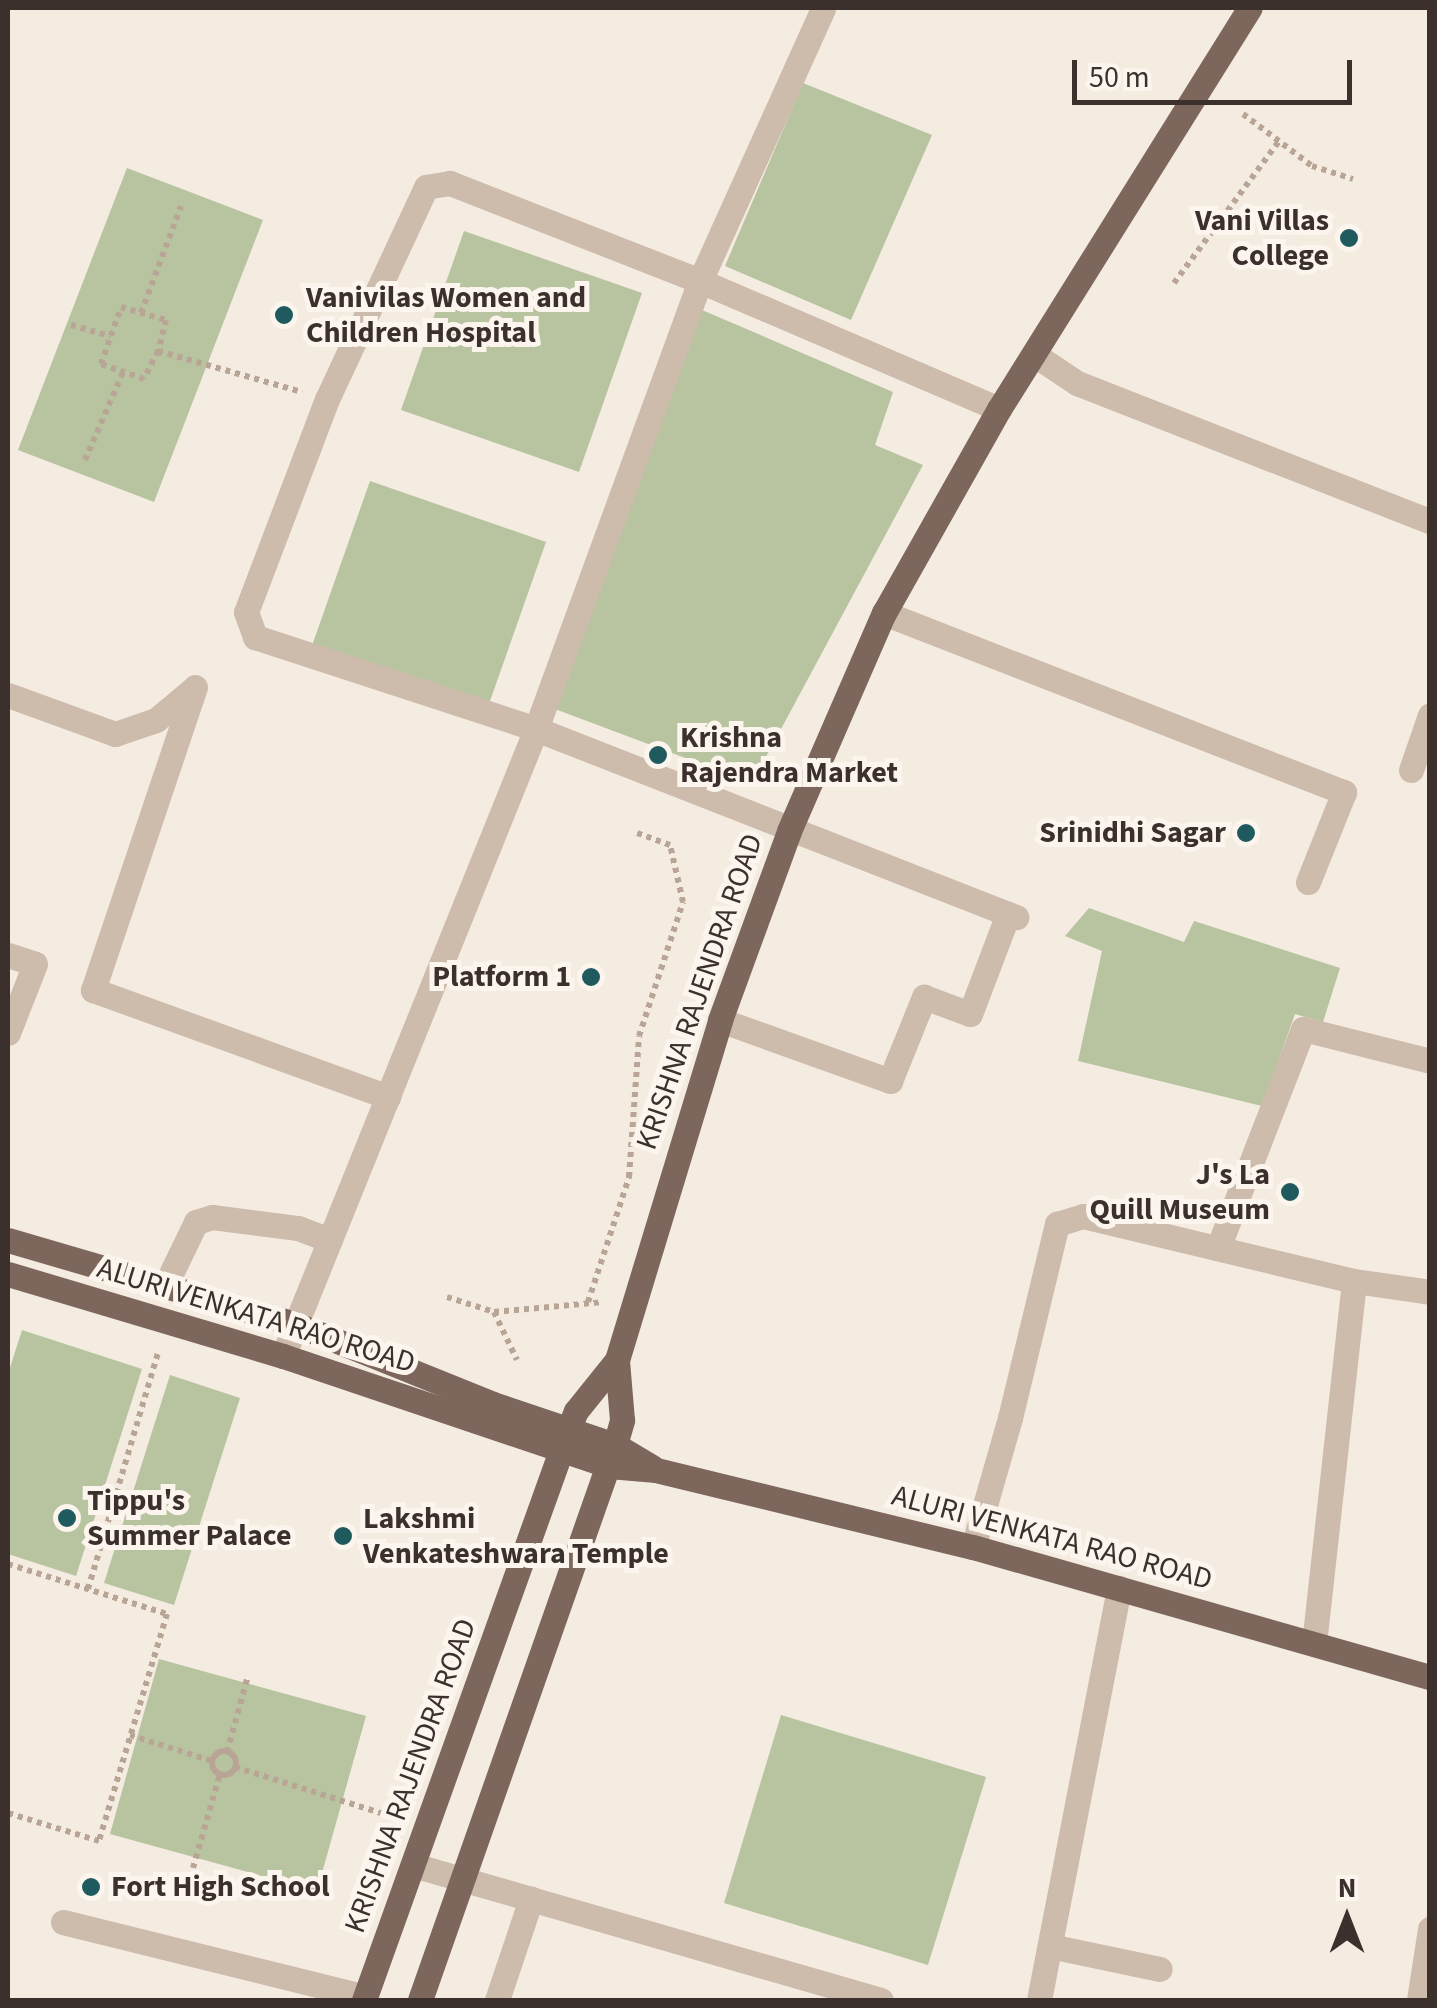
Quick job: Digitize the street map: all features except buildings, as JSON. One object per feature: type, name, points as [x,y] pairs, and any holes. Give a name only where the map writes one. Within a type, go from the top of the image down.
[{"type":"main road","name":"KRISHNA RAJENDRA ROAD","points":[[365,1999],[576,1410],[617,1360],[720,1020],[789,832],[884,613],[999,409],[1250,8]]},
{"type":"main road","name":"ALURI VENKATA RAO ROAD","points":[[8,1240],[295,1324],[493,1404],[565,1440]]},
{"type":"main road","name":"ALURI VENKATA RAO ROAD","points":[[8,1274],[656,1470],[973,1547],[1430,1677]]},
{"type":"main road","points":[[420,2000],[612,1456],[622,1420],[617,1360]]},
{"type":"street","points":[[283,1356],[536,729],[700,281],[823,8]]},
{"type":"street","points":[[720,1020],[890,1081],[924,997],[970,1014],[1012,916],[789,832],[536,729],[255,636],[246,612],[327,399],[426,187],[450,183],[700,281],[999,409]]},
{"type":"street","points":[[1034,355],[1077,384],[1430,520]]},
{"type":"street","points":[[884,613],[1344,792],[1308,882]]},
{"type":"street","points":[[8,695],[115,734],[156,720],[194,687],[93,990],[388,1098]]},
{"type":"street","points":[[1412,770],[1430,716]]},
{"type":"street","points":[[8,955],[35,964],[8,1032]]},
{"type":"street","points":[[1218,1248],[1303,1030],[1430,1061]]},
{"type":"street","points":[[973,1547],[1010,1418],[1057,1224],[1083,1216],[1354,1281],[1430,1292]]},
{"type":"street","points":[[166,1286],[196,1222],[212,1217],[298,1228],[330,1240]]},
{"type":"street","points":[[1314,1644],[1354,1281]]},
{"type":"street","points":[[1039,2000],[1119,1588]]},
{"type":"street","points":[[413,1865],[881,2000]]},
{"type":"street","points":[[497,2000],[532,1900]]},
{"type":"street","points":[[63,1922],[365,1999]]},
{"type":"street","points":[[1423,1998],[1430,1929]]},
{"type":"street","points":[[1050,1946],[1160,1969]]},
{"type":"path","points":[[1243,114],[1312,166],[1353,179]]},
{"type":"path","points":[[1174,282],[1279,141]]},
{"type":"path","points":[[140,313],[181,206]]},
{"type":"path","points":[[121,307],[140,313],[166,320],[158,351],[144,379],[100,364],[121,307]]},
{"type":"path","points":[[72,325],[110,336]]},
{"type":"path","points":[[158,351],[327,399]]},
{"type":"path","points":[[86,460],[123,372]]},
{"type":"path","points":[[588,1302],[629,1177],[640,1036],[682,902],[670,845],[637,833]]},
{"type":"path","points":[[447,1297],[494,1312],[588,1302],[634,1302]]},
{"type":"path","points":[[494,1312],[518,1360]]},
{"type":"path","points":[[88,1590],[168,1320]]},
{"type":"path","points":[[8,1564],[167,1614],[99,1841],[8,1813]]},
{"type":"path","points":[[228,1752],[247,1678]]},
{"type":"path","points":[[130,1736],[212,1761],[220,1774],[194,1868]]},
{"type":"path","points":[[212,1761],[218,1753],[228,1752],[235,1758],[235,1767]]},
{"type":"path","points":[[220,1774],[235,1767],[390,1816]]},
{"type":"green space","points":[[803,83],[932,135],[851,320],[725,266]]},
{"type":"green space","points":[[127,168],[263,220],[154,502],[18,450]]},
{"type":"green space","points":[[464,231],[642,293],[579,472],[401,410]]},
{"type":"green space","points":[[702,310],[893,392],[875,445],[923,465],[752,783],[555,709]]},
{"type":"green space","points":[[370,481],[546,542],[484,718],[308,657]]},
{"type":"green space","points":[[1089,908],[1184,942],[1194,921],[1340,968],[1323,1022],[1295,1014],[1262,1106],[1078,1061],[1102,951],[1065,936]]},
{"type":"green space","points":[[22,1330],[142,1369],[76,1576],[8,1554],[8,1374]]},
{"type":"green space","points":[[170,1375],[240,1398],[174,1605],[104,1583]]},
{"type":"green space","points":[[159,1659],[366,1716],[317,1891],[110,1834]]},
{"type":"green space","points":[[781,1715],[986,1777],[928,1965],[724,1903]]},
{"type":"place","name":"Vani Villas College","points":[[1349,238]]},
{"type":"place","name":"Vanivilas Women and Children Hospital","points":[[284,315]]},
{"type":"place","name":"Krishna Rajendra Market","points":[[658,755]]},
{"type":"place","name":"Srinidhi Sagar","points":[[1246,833]]},
{"type":"place","name":"Platform 1","points":[[591,977]]},
{"type":"place","name":"J's La Quill Museum","points":[[1290,1192]]},
{"type":"place","name":"Tippu's Summer Palace","points":[[67,1518]]},
{"type":"place","name":"Lakshmi Venkateshwara Temple","points":[[343,1536]]},
{"type":"place","name":"Fort High School","points":[[91,1887]]}]
